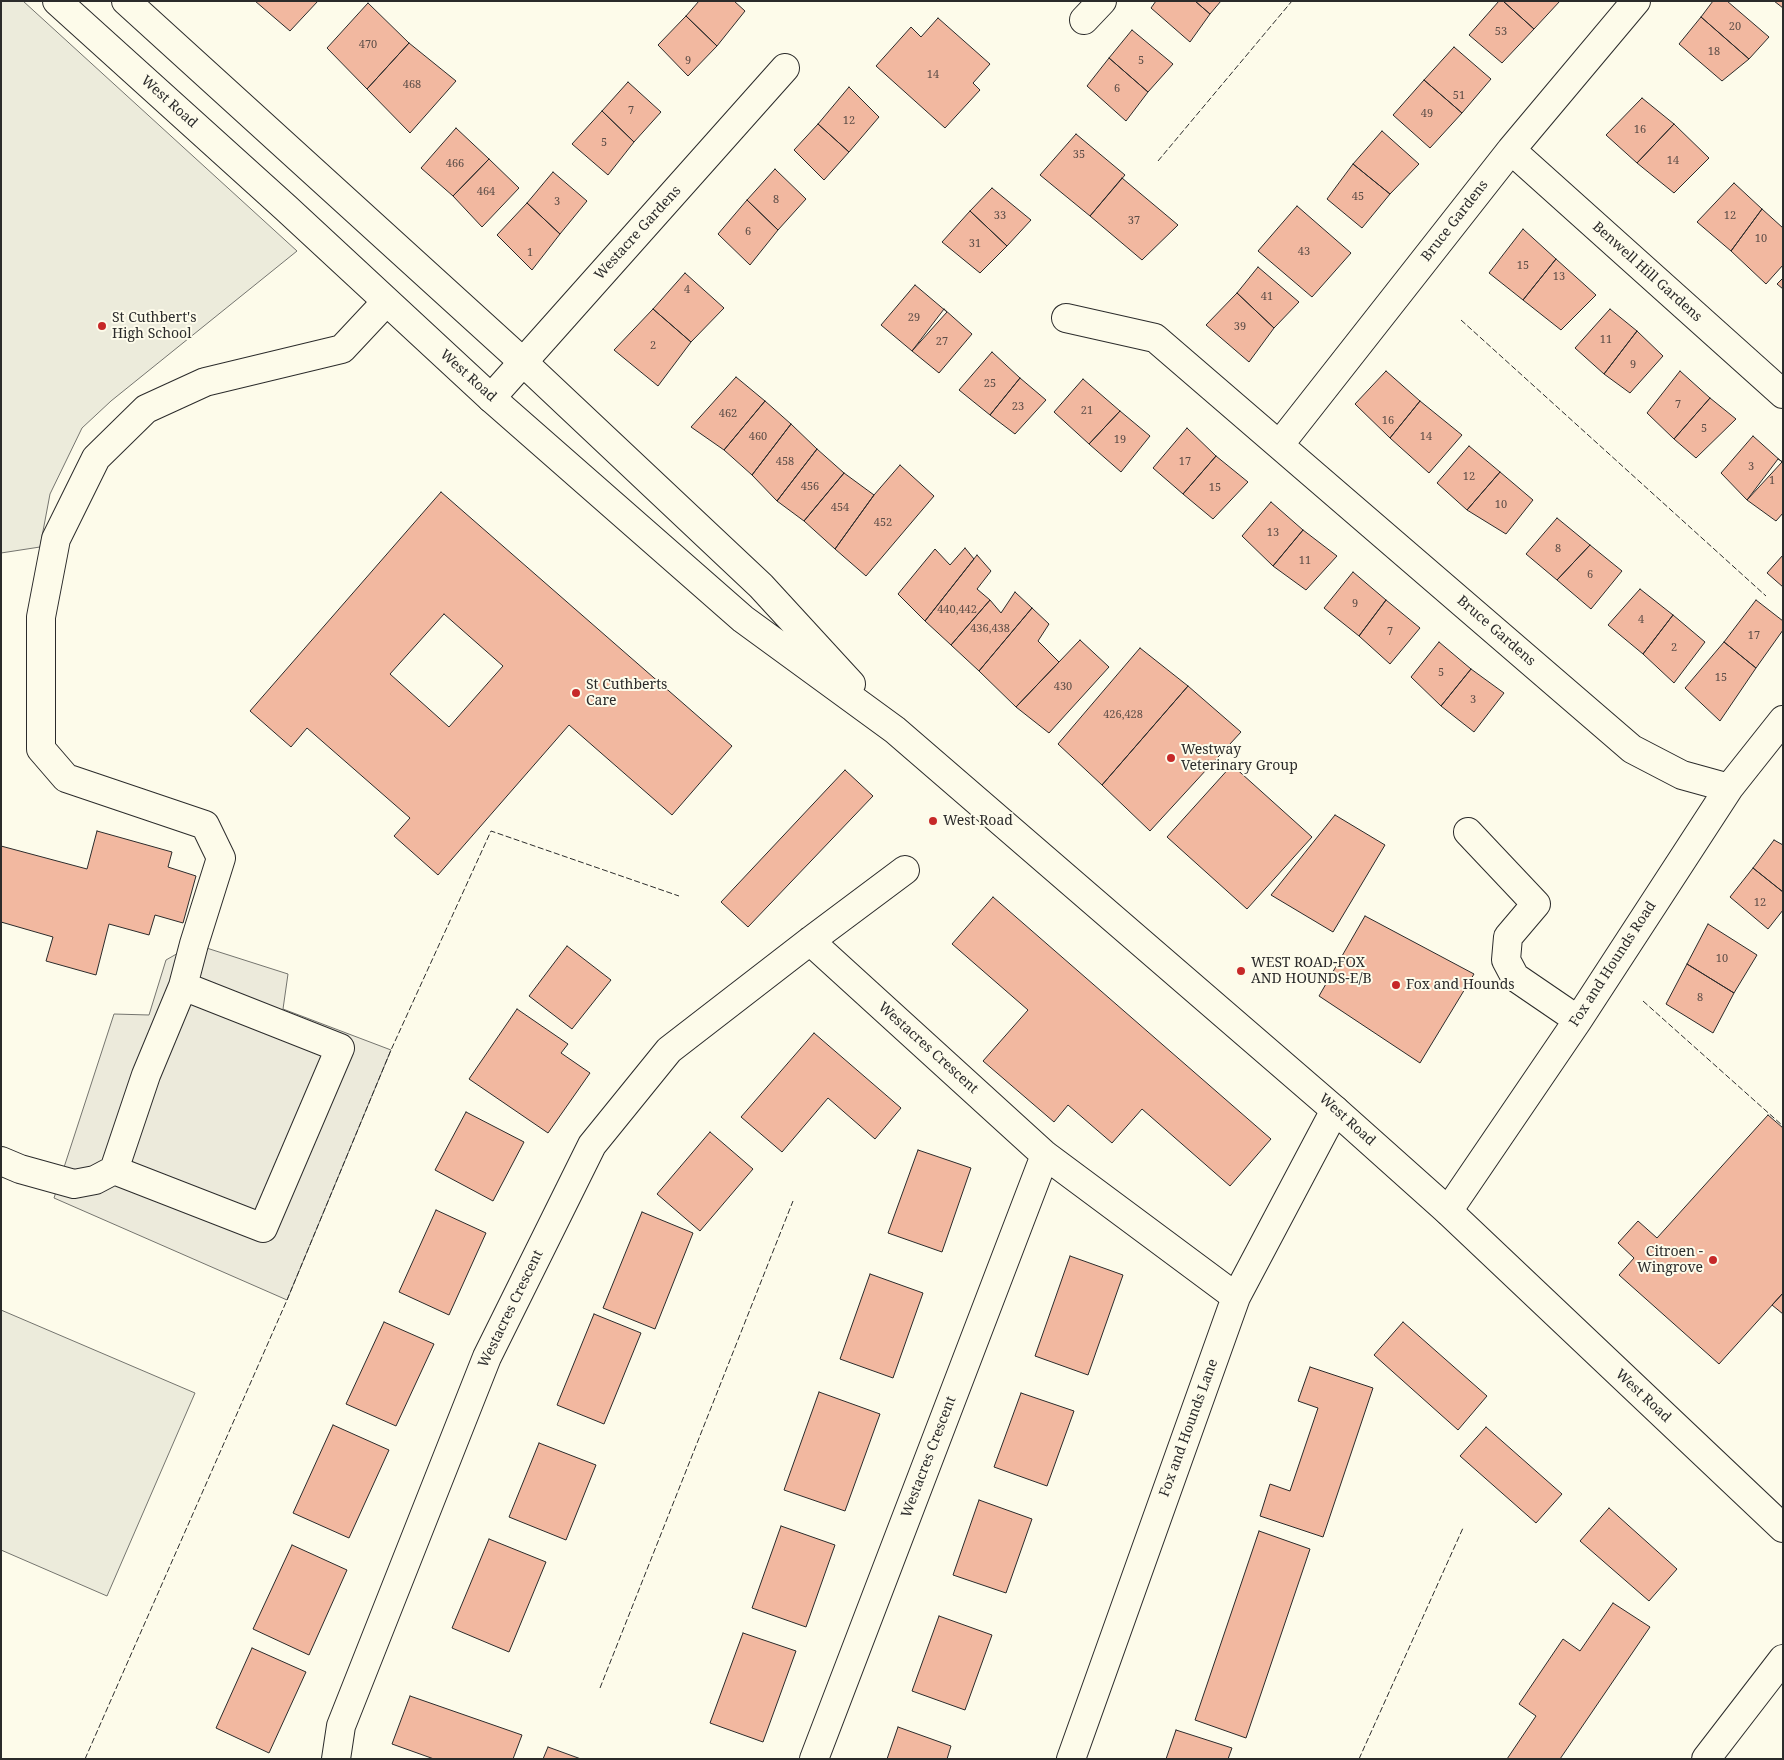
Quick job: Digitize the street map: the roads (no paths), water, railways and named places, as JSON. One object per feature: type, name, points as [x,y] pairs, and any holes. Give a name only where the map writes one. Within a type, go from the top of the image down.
[{"type":"street","name":"West Road","points":[[57,1],[286,208],[491,398],[743,619],[895,730],[1335,1110],[1448,1211],[1783,1528]]},
{"type":"street","name":"West Road","points":[[126,1],[523,362],[760,586],[895,730]]},
{"type":"street","name":"Bruce Gardens","points":[[1280,444],[1511,150],[1636,1]]},
{"type":"street","name":"Westacre Gardens","points":[[491,398],[785,68]]},
{"type":"street","name":"Benwell Hill Gardens","points":[[1511,150],[1783,394]]},
{"type":"street","points":[[1,1160],[20,1169],[74,1184],[95,1180],[114,1170],[146,1075],[183,986],[221,858],[205,825],[66,778],[41,749],[41,617],[56,539],[96,458],[146,409],[205,382],[342,349],[386,302]]},
{"type":"street","name":"Bruce Gardens","points":[[1066,318],[1155,338],[1632,748],[1682,775],[1729,788]]},
{"type":"street","name":"Fox and Hounds Road","points":[[1448,1211],[1578,1020],[1729,788],[1783,720]]},
{"type":"street","points":[[1468,832],[1536,904],[1508,937],[1506,960],[1515,977],[1578,1020]]},
{"type":"street","name":"Westacres Crescent","points":[[336,1759],[341,1726],[487,1357],[592,1145],[669,1050],[905,870]]},
{"type":"street","name":"Westacres Crescent","points":[[810,941],[1045,1155],[1236,1297]]},
{"type":"street","points":[[114,1170],[263,1228],[340,1048],[183,986]]},
{"type":"street","name":"Fox and Hounds Lane","points":[[1071,1759],[1236,1297],[1335,1110]]},
{"type":"street","name":"Westacres Crescent","points":[[814,1759],[1045,1155]]},
{"type":"street","points":[[1706,1759],[1783,1659]]},
{"type":"place","name":"St Cuthbert's High School","points":[[102,326]]},
{"type":"place","name":"St Cuthberts Care","points":[[576,693]]},
{"type":"place","name":"Westway Veterinary Group","points":[[1171,758]]},
{"type":"place","name":"West Road","points":[[933,821]]},
{"type":"place","name":"WEST ROAD-FOX AND HOUNDS-E/B","points":[[1241,971]]},
{"type":"place","name":"Fox and Hounds","points":[[1396,985]]},
{"type":"place","name":"Citroen - Wingrove","points":[[1713,1260]]}]
